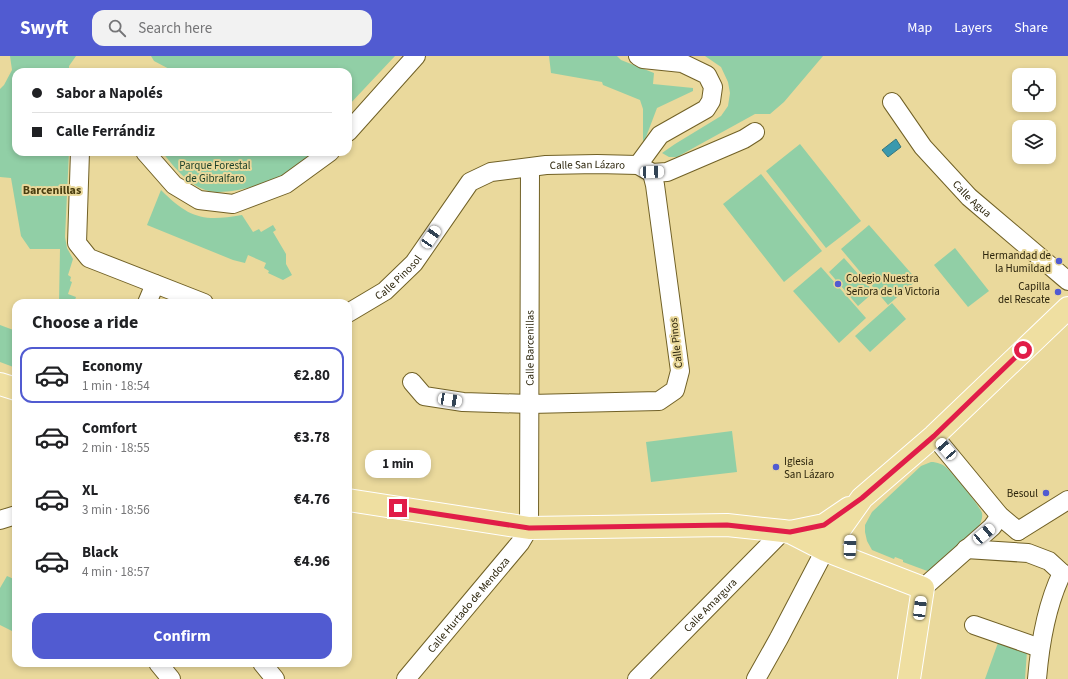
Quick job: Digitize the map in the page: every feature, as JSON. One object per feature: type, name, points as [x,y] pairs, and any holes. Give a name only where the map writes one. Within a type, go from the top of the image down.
[{"type":"main road","points":[[352,501],[529,528],[727,525],[787,531],[824,525],[862,498],[934,436],[1068,308]]},
{"type":"main road","points":[[0,384],[12,388]]},
{"type":"main road","points":[[825,550],[862,498]]},
{"type":"main road","points":[[861,564],[850,547],[850,531],[862,498]]},
{"type":"main road","points":[[787,531],[825,550],[923,588],[909,679]]},
{"type":"street","points":[[352,128],[416,56]]},
{"type":"street","points":[[638,56],[643,59],[682,63],[708,75],[713,87],[711,101],[706,109],[660,135],[645,168]]},
{"type":"street","name":"Calle Agua","points":[[892,102],[923,147],[969,197],[1068,280]]},
{"type":"street","name":"Calle San Lázaro","points":[[530,168],[546,165],[645,168],[667,172],[744,139],[754,132]]},
{"type":"street","points":[[80,156],[77,243],[89,258],[194,299]]},
{"type":"street","points":[[149,156],[174,185],[199,200],[233,204],[286,184],[324,156]]},
{"type":"street","name":"Calle Pinosol","points":[[352,311],[385,291],[414,263],[470,182],[491,172],[530,168]]},
{"type":"street","name":"Calle Barcenillas","points":[[529,528],[530,168]]},
{"type":"street","name":"Calle Pinos","points":[[412,382],[424,396],[463,402],[530,404],[659,401],[675,390],[680,371],[655,186],[645,168]]},
{"type":"street","points":[[149,299],[155,284]]},
{"type":"street","points":[[934,436],[1000,516],[1018,531]]},
{"type":"street","points":[[1018,531],[1068,500]]},
{"type":"street","points":[[0,520],[12,516]]},
{"type":"street","points":[[923,588],[992,527],[1000,516]]},
{"type":"street","name":"Calle Hurtado de Mendoza","points":[[406,679],[520,543],[529,528]]},
{"type":"street","name":"Calle Amargura","points":[[638,679],[787,531]]},
{"type":"street","points":[[1012,551],[1017,542],[1018,531]]},
{"type":"street","points":[[966,549],[1028,553],[1049,561],[1065,574],[1054,590],[1040,648],[1037,679]]},
{"type":"street","points":[[756,679],[780,638],[825,550]]},
{"type":"street","points":[[974,625],[1040,648]]},
{"type":"street","points":[[161,667],[171,679]]},
{"type":"street","points":[[265,667],[275,679]]},
{"type":"green space","points":[[10,56],[76,56],[69,68],[12,68],[12,70]]},
{"type":"green space","points":[[151,56],[395,56],[352,102],[352,68],[167,68],[154,61]]},
{"type":"green space","points":[[549,56],[617,56],[621,60],[654,73],[653,84],[693,88],[693,91],[657,108],[643,145],[643,109],[640,100],[603,85],[602,82],[551,73]]},
{"type":"green space","points":[[705,56],[823,56],[784,102],[770,114],[755,114],[677,157],[669,157],[662,153],[721,116],[728,106],[730,93],[728,82],[721,67]]},
{"type":"green space","points":[[12,70],[12,156],[69,156],[65,237],[67,248],[73,259],[68,275],[71,277],[70,281],[72,282],[68,294],[76,297],[75,299],[59,299],[60,249],[30,249],[21,236],[11,178],[0,177],[0,89],[4,85]]},
{"type":"green space","points":[[800,144],[861,221],[826,248],[766,171]]},
{"type":"green space","name":"Parque Forestal de Gibralfaro","points":[[165,156],[310,156],[306,161],[281,176],[250,187],[234,191],[220,192],[209,191],[195,185],[183,176]]},
{"type":"green space","points":[[761,174],[822,251],[784,282],[723,204]]},
{"type":"green space","points":[[161,190],[180,207],[197,216],[217,218],[242,215],[253,232],[259,229],[261,232],[273,225],[276,230],[273,232],[286,254],[286,264],[292,275],[283,280],[268,273],[269,271],[264,268],[266,263],[248,255],[245,263],[233,260],[147,225]]},
{"type":"green space","points":[[869,225],[917,280],[888,305],[841,249]]},
{"type":"green space","points":[[955,248],[989,291],[968,307],[934,265]]},
{"type":"green space","points":[[844,258],[874,292],[858,306],[829,272]]},
{"type":"green space","points":[[821,267],[866,318],[839,343],[793,291]]},
{"type":"green space","points":[[892,303],[906,319],[870,352],[855,336]]},
{"type":"green space","points":[[0,325],[12,330],[12,366],[0,362]]},
{"type":"green space","points":[[732,431],[737,472],[651,482],[646,442]]},
{"type":"green space","points":[[931,462],[940,464],[948,469],[972,498],[980,509],[982,515],[981,522],[976,530],[930,572],[903,562],[903,560],[895,557],[894,559],[872,550],[867,541],[865,525],[872,512],[921,466]]},
{"type":"green space","points":[[7,576],[12,578],[12,631],[0,625],[0,588]]},
{"type":"green space","points":[[999,640],[1027,651],[1025,679],[985,679]]},
{"type":"water","points":[[896,139],[901,147],[888,157],[882,150]]},
{"type":"place","name":"Hermandad de la Humildad","points":[[1059,261]]},
{"type":"place","name":"Colegio Nuestra Señora de la Victoria","points":[[838,284]]},
{"type":"place","name":"Capilla del Rescate","points":[[1058,292]]},
{"type":"place","name":"Iglesia San Lázaro","points":[[776,467]]},
{"type":"place","name":"Besoul","points":[[1046,493]]},
{"type":"district","name":"Barcenillas","points":[[52,190]]},
{"type":"route","points":[[398,508],[529,528],[727,525],[790,532],[824,525],[862,498],[934,436],[1023,350]]}]
